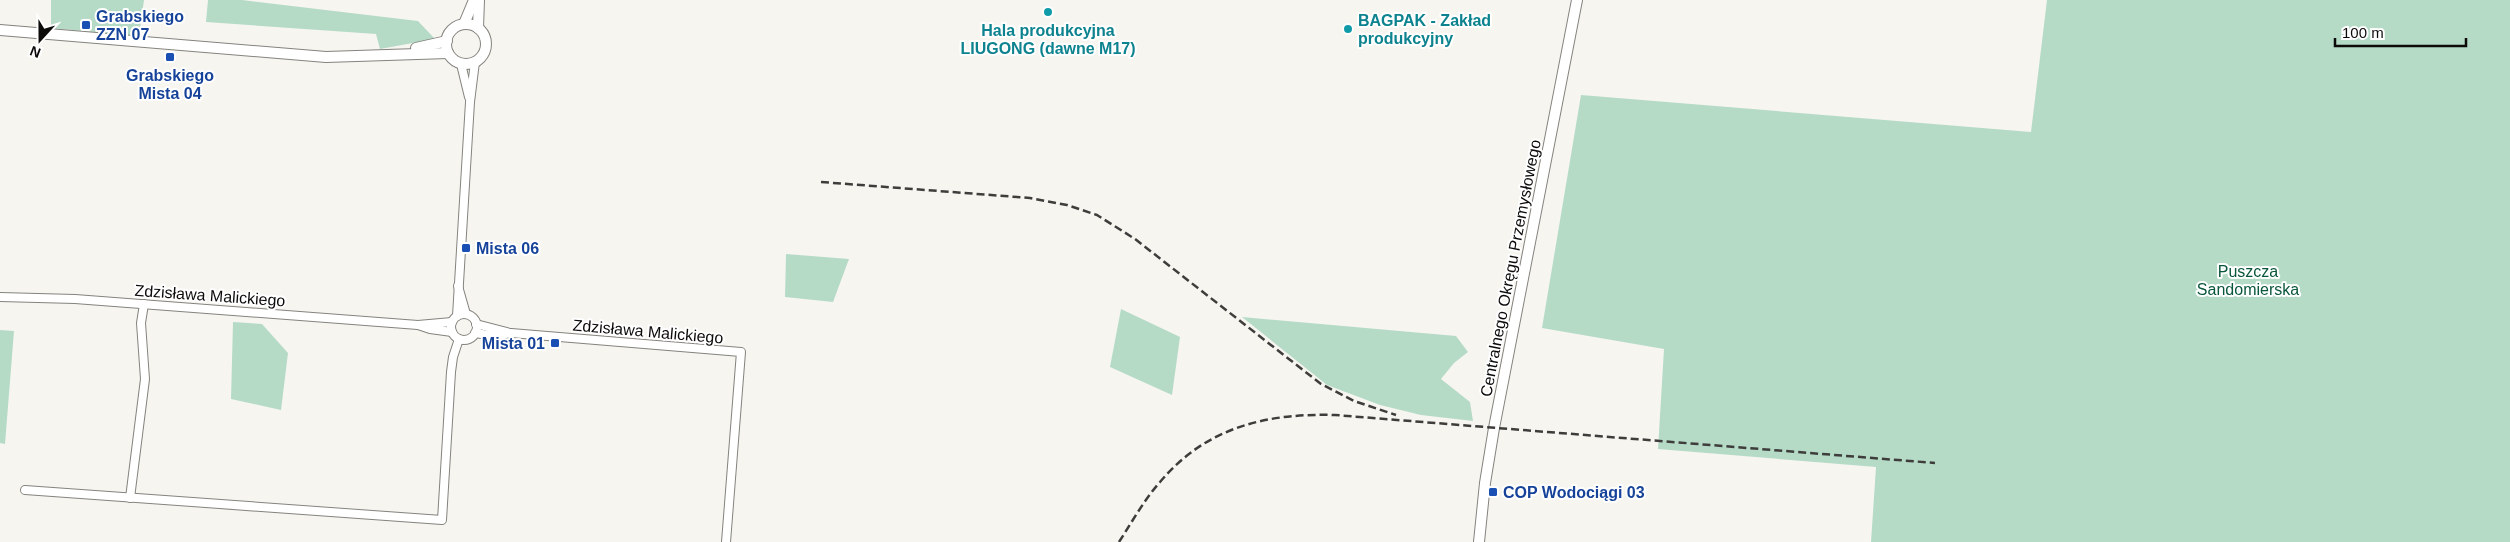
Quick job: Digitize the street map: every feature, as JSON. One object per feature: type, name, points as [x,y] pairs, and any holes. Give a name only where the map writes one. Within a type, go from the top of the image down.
[{"type":"street","points":[[470,102],[461,64],[448,53],[446,41],[453,30],[464,24],[474,0]]},
{"type":"street","points":[[478,28],[479,0]]},
{"type":"street","name":"Centralnego Okręgu Przemysłowego","points":[[1479,542],[1485,483],[1494,428],[1577,0]]},
{"type":"street","points":[[461,64],[475,62],[484,54],[486,49],[484,36],[478,28],[464,24]]},
{"type":"street","points":[[0,30],[326,57],[448,53]]},
{"type":"street","points":[[387,54],[446,41]]},
{"type":"street","points":[[459,339],[452,332],[458,286],[470,102],[475,62]]},
{"type":"street","points":[[466,172],[475,173]]},
{"type":"street","points":[[458,286],[466,314],[473,318],[476,324],[475,333],[470,338],[459,339]]},
{"type":"street","name":"Zdzisława Malickiego","points":[[0,298],[75,299],[418,325],[454,319]]},
{"type":"street","points":[[130,498],[145,379],[141,323],[144,304]]},
{"type":"street","points":[[454,319],[466,314]]},
{"type":"street","name":"Zdzisława Malickiego","points":[[476,324],[511,333],[741,352],[726,542]]},
{"type":"street","name":"Zdzisława Malickiego","points":[[418,325],[452,332]]},
{"type":"street","name":"Zdzisława Malickiego","points":[[475,333],[495,336],[511,333]]},
{"type":"street","points":[[25,490],[442,520],[451,372],[453,357],[459,339]]},
{"type":"green space","points":[[51,0],[144,0],[139,36],[51,28]]},
{"type":"green space","points":[[208,0],[242,0],[418,21],[435,39],[380,49],[376,34],[206,22]]},
{"type":"green space","name":"Puszcza Sandomierska","points":[[2047,0],[2510,0],[2510,542],[1871,542],[1876,467],[1658,449],[1664,349],[1542,328],[1581,95],[2031,132]]},
{"type":"green space","points":[[786,254],[849,259],[833,302],[785,297]]},
{"type":"green space","points":[[1121,309],[1180,337],[1172,395],[1110,367]]},
{"type":"green space","points":[[1242,317],[1456,336],[1468,352],[1454,363],[1441,379],[1470,402],[1473,421],[1421,415],[1380,405],[1327,385]]},
{"type":"green space","points":[[233,322],[262,324],[288,353],[281,410],[231,399]]},
{"type":"green space","points":[[0,330],[14,331],[5,444],[0,443]]},
{"type":"railway","points":[[821,182],[1030,198],[1067,205],[1097,215],[1135,239],[1321,384],[1354,401],[1396,415]]},
{"type":"railway","points":[[1119,542],[1154,489],[1178,463],[1197,448],[1239,427],[1285,417],[1335,415],[1935,463]]},
{"type":"place","name":"Hala produkcyjna LIUGONG (dawne M17)","points":[[1048,12]]},
{"type":"place","name":"Grabskiego ZZN 07","points":[[86,25]]},
{"type":"place","name":"BAGPAK - Zakład produkcyjny","points":[[1348,29]]},
{"type":"place","name":"Grabskiego Mista 04","points":[[170,57]]},
{"type":"place","name":"Mista 06","points":[[466,248]]},
{"type":"place","name":"Mista 01","points":[[555,343]]},
{"type":"place","name":"COP Wodociągi 03","points":[[1493,492]]}]
